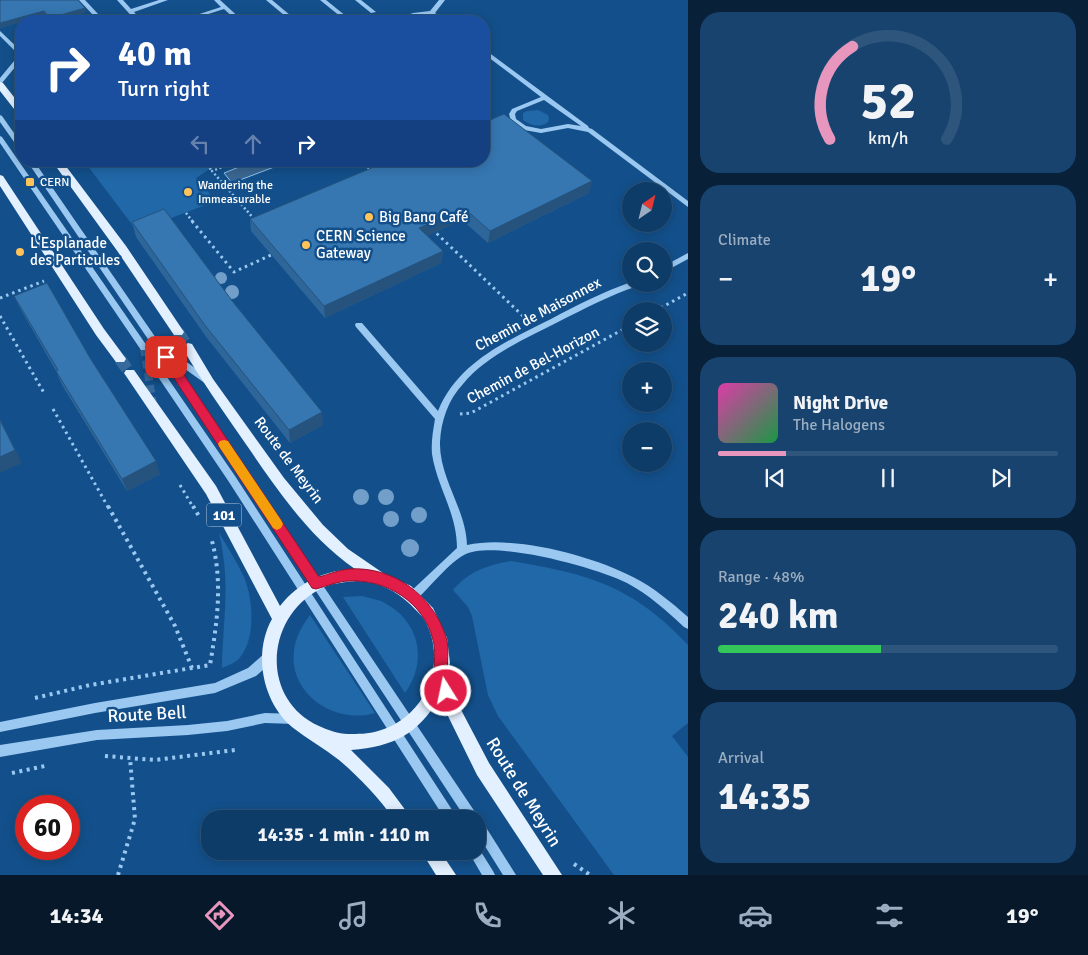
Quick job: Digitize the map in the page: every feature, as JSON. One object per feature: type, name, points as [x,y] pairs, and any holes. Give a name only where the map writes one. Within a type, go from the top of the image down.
[{"type":"main road","points":[[0,83],[15,104]]},
{"type":"main road","points":[[61,167],[132,264],[178,332]]},
{"type":"main road","points":[[0,178],[100,332],[120,359]]},
{"type":"main road","name":"Route de Meyrin","points":[[188,347],[209,382],[279,482],[318,529],[344,553],[379,578]]},
{"type":"main road","name":"101","points":[[130,373],[211,490],[279,618]]},
{"type":"main road","name":"Route de Meyrin","points":[[397,810],[372,780],[344,754],[296,719],[284,706],[270,674],[270,643],[279,618],[290,603],[310,587],[347,575],[379,578],[397,585],[413,596],[425,609],[434,624],[441,648],[441,675],[451,707],[483,769],[553,875]]},
{"type":"main road","name":"Route de Meyrin","points":[[311,730],[344,742],[375,740],[397,733],[411,724],[425,710],[435,693],[441,675]]},
{"type":"main road","points":[[436,860],[447,875]]},
{"type":"street","points":[[82,0],[96,15]]},
{"type":"street","points":[[120,0],[134,15]]},
{"type":"street","points":[[130,11],[165,0]]},
{"type":"street","points":[[217,0],[234,15]]},
{"type":"street","points":[[269,0],[287,15]]},
{"type":"street","points":[[323,0],[342,15]]},
{"type":"street","points":[[358,0],[374,12]]},
{"type":"street","points":[[432,13],[442,0]]},
{"type":"street","points":[[200,15],[225,7]]},
{"type":"street","points":[[413,15],[432,13],[435,15]]},
{"type":"street","points":[[0,33],[15,49]]},
{"type":"street","points":[[490,56],[688,205]]},
{"type":"street","points":[[0,83],[15,63]]},
{"type":"street","points":[[545,97],[519,106],[512,114],[513,120],[524,128],[532,130],[568,126],[590,130]]},
{"type":"street","points":[[0,117],[15,139]]},
{"type":"street","points":[[0,138],[15,160]]},
{"type":"street","points":[[20,167],[144,348]]},
{"type":"street","points":[[34,167],[155,343]]},
{"type":"street","points":[[672,265],[688,256]]},
{"type":"street","name":"Chemin de Maisonnex","points":[[462,550],[461,530],[438,465],[436,442],[441,414],[450,392],[466,373],[488,355],[536,329],[612,291],[622,288]]},
{"type":"street","points":[[359,325],[441,414]]},
{"type":"street","points":[[209,382],[168,356],[397,733],[446,810]]},
{"type":"street","points":[[153,363],[310,587],[411,724],[467,810]]},
{"type":"street","points":[[413,596],[462,550],[480,547],[503,547],[540,552],[585,563],[630,580],[666,604],[688,624]]},
{"type":"street","name":"Route Bell","points":[[0,727],[95,708],[215,688],[252,672],[269,657]]},
{"type":"street","name":"Route Bell","points":[[0,751],[97,734],[188,730],[227,726],[265,718],[296,719]]},
{"type":"street","points":[[486,838],[510,875]]},
{"type":"street","points":[[480,860],[489,875]]},
{"type":"path","points":[[209,167],[256,221]]},
{"type":"path","points":[[212,170],[221,167]]},
{"type":"path","points":[[368,167],[375,174]]},
{"type":"path","points":[[186,213],[234,272],[271,255]]},
{"type":"path","points":[[430,227],[536,329]]},
{"type":"path","points":[[0,298],[50,278]]},
{"type":"path","points":[[672,302],[688,293]]},
{"type":"path","points":[[0,316],[44,393]]},
{"type":"path","name":"Chemin de Bel-Horizon","points":[[441,414],[471,413],[622,329]]},
{"type":"path","points":[[53,409],[174,626],[192,668]]},
{"type":"path","points":[[177,480],[202,521]]},
{"type":"path","points":[[30,699],[90,685],[210,666],[220,582],[218,557],[211,537]]},
{"type":"path","points":[[99,755],[154,760],[236,750]]},
{"type":"path","points":[[118,875],[135,819],[130,758]]},
{"type":"shaded area","points":[[538,110],[548,115],[548,122],[536,126],[523,120],[523,113]]},
{"type":"shaded area","points":[[89,167],[213,167],[196,178],[216,201],[137,231]]},
{"type":"shaded area","points":[[239,167],[274,167],[232,183],[224,173]]},
{"type":"shaded area","points":[[219,533],[244,577],[252,618],[246,648],[237,660],[222,668],[225,569]]},
{"type":"shaded area","points":[[511,561],[564,571],[608,586],[648,609],[688,645],[688,723],[672,736],[688,757],[688,875],[614,875],[498,716],[488,695],[472,616],[468,607],[453,590],[459,583],[479,570]]},
{"type":"shaded area","points":[[362,596],[381,601],[394,609],[412,629],[418,654],[417,667],[405,693],[343,597]]},
{"type":"shaded area","points":[[310,615],[375,713],[360,716],[330,710],[306,692],[298,680],[294,666],[294,650],[300,631]]},
{"type":"building","points":[[0,0],[78,0],[85,8],[60,15],[47,15],[44,11],[29,15],[15,15],[15,19],[0,23]]},
{"type":"building","points":[[504,114],[592,181],[490,231],[464,208],[419,228],[443,251],[324,306],[250,219],[374,167],[490,167],[490,120]]},
{"type":"building","points":[[164,209],[233,302],[322,412],[289,430],[204,324],[132,222]]},
{"type":"building","points":[[47,283],[90,358],[156,461],[122,479],[56,371],[58,370],[14,296]]},
{"type":"building","points":[[0,420],[15,450],[0,457]]},
{"type":"tunnel","points":[[178,332],[188,347]]},
{"type":"tunnel","points":[[155,343],[171,354]]},
{"type":"tunnel","points":[[144,348],[153,405]]},
{"type":"tunnel","points":[[120,359],[130,373]]},
{"type":"slow traffic","points":[[224,444],[277,524]]},
{"type":"place","name":"CERN","points":[[30,182]]},
{"type":"place","name":"Wandering the Immeasurable","points":[[188,192]]},
{"type":"place","name":"Big Bang Café","points":[[369,217]]},
{"type":"place","name":"CERN Science Gateway","points":[[306,245]]},
{"type":"place","name":"L'Esplanade des Particules","points":[[20,252]]},
{"type":"route","points":[[166,357],[316,584],[331,578],[347,575],[379,578],[397,585],[413,596],[425,609],[434,624],[440,640],[442,657],[441,675],[446,691]]}]
